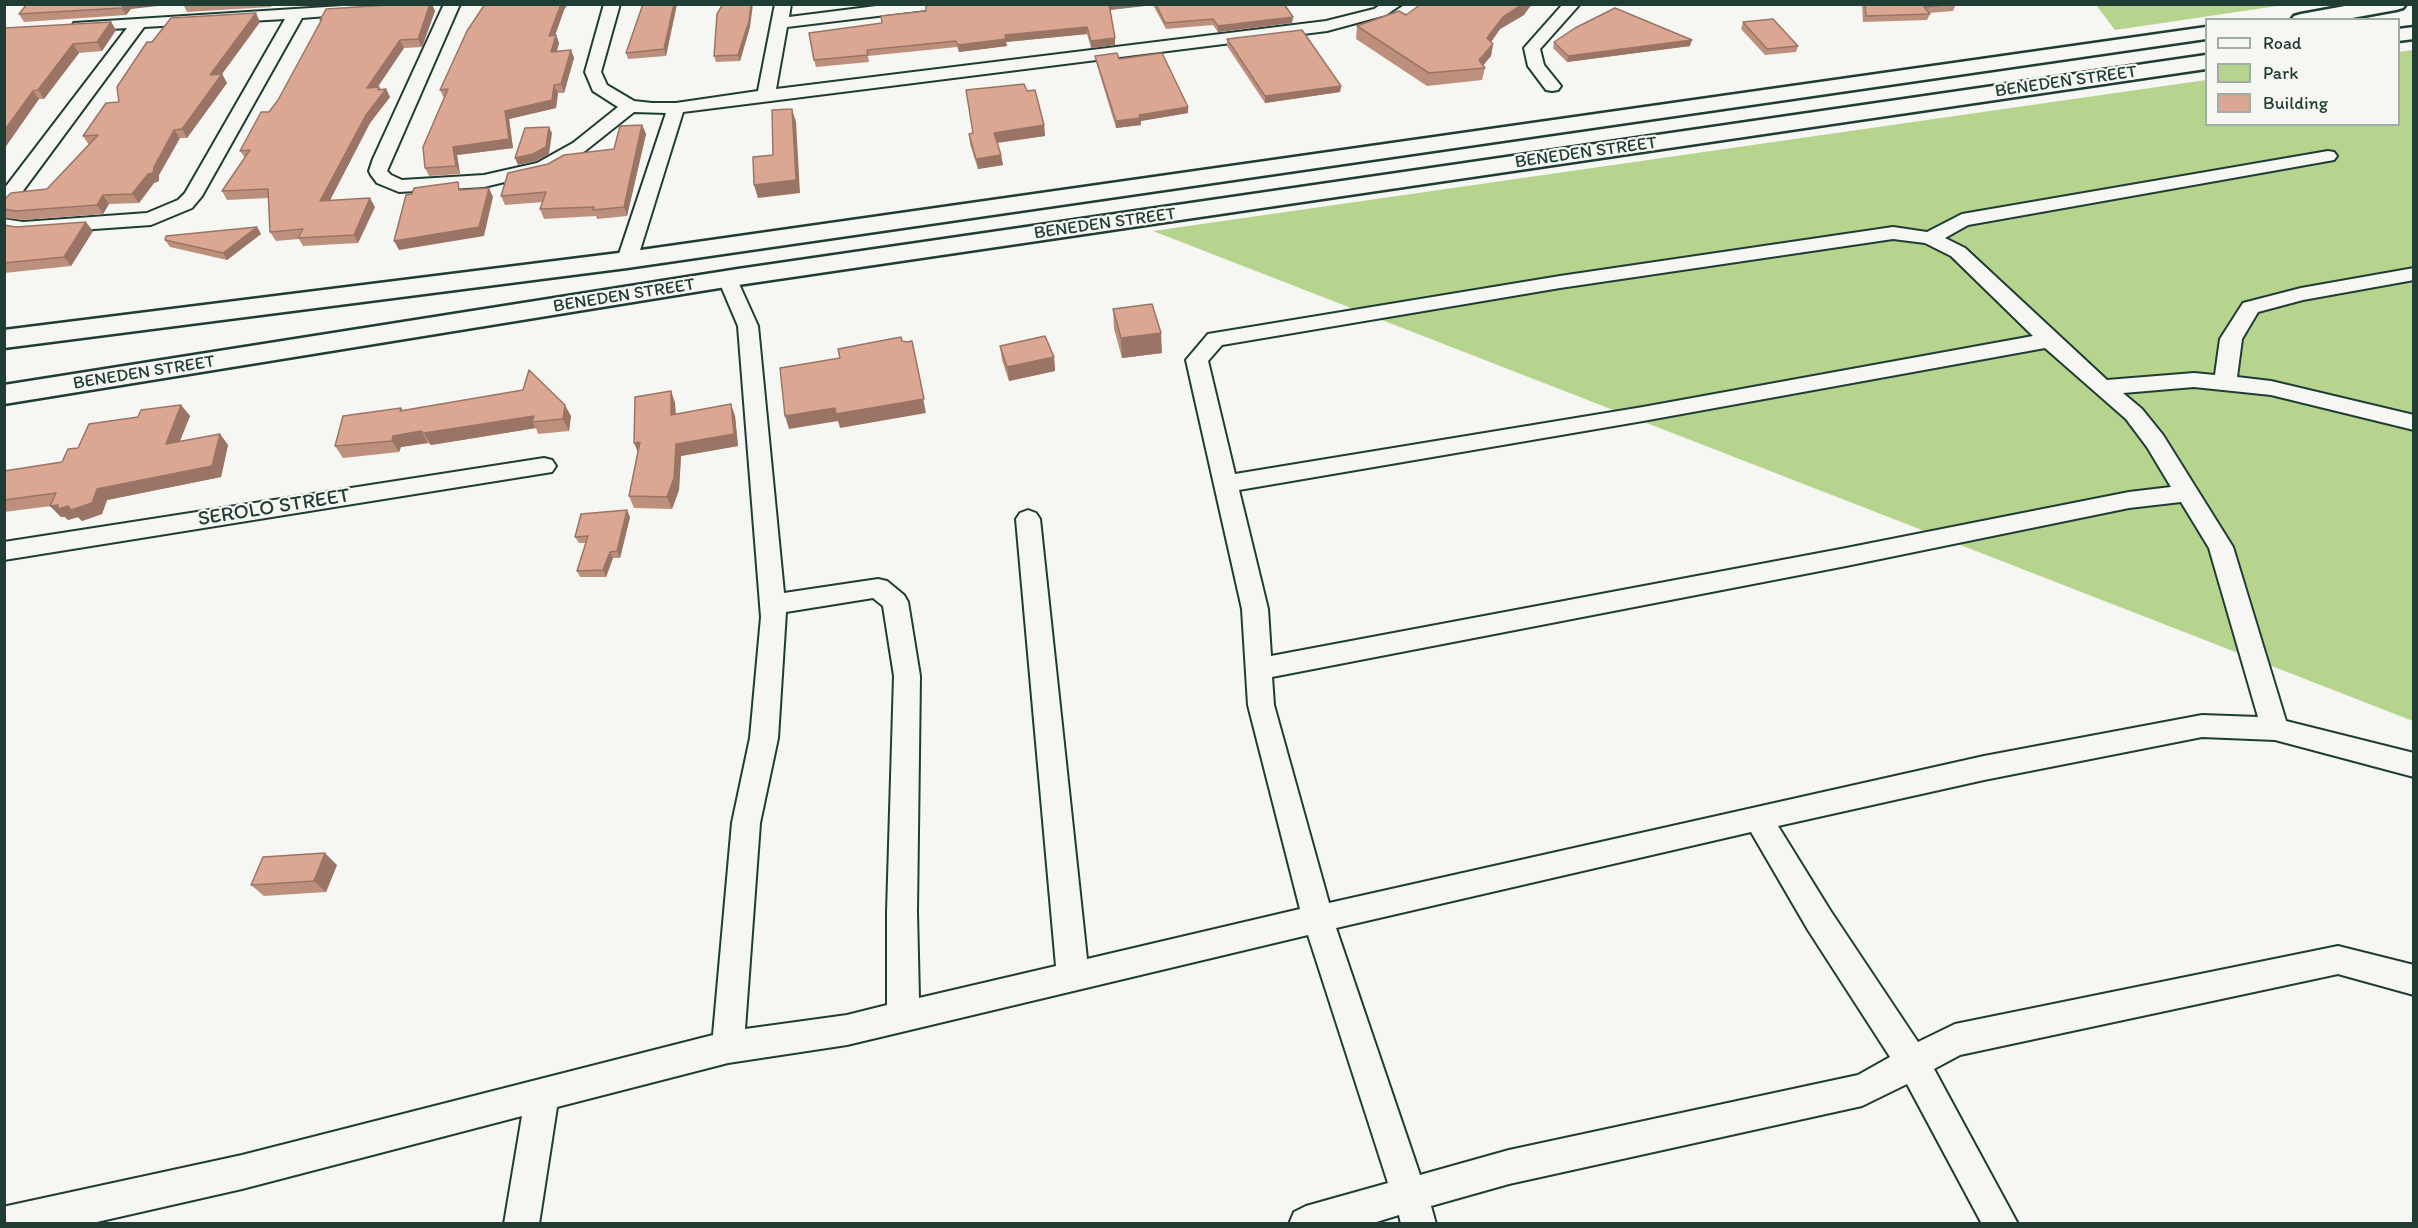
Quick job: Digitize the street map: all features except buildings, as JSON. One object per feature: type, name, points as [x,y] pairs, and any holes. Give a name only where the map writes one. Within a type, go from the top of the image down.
[{"type":"main road","points":[[2313,18],[2396,4]]},
{"type":"main road","name":"BENEDEN STREET","points":[[4,339],[627,260],[2205,33]]},
{"type":"main road","name":"BENEDEN STREET","points":[[4,395],[728,279],[2205,62]]},
{"type":"street","points":[[452,4],[382,159],[378,171],[384,178],[399,186],[423,186],[484,181],[544,167],[579,147],[630,106]]},
{"type":"street","points":[[612,4],[593,72],[599,87],[613,98],[630,106],[676,108],[1327,26],[1380,12],[1394,4]]},
{"type":"street","points":[[766,95],[783,4]]},
{"type":"street","points":[[780,23],[935,4]]},
{"type":"street","points":[[1552,86],[1536,66],[1532,48],[1572,4]]},
{"type":"street","points":[[61,27],[379,9]]},
{"type":"street","points":[[4,225],[23,228],[151,219],[185,204],[193,196],[296,14]]},
{"type":"street","points":[[4,203],[139,23]]},
{"type":"street","points":[[627,260],[676,108]]},
{"type":"street","points":[[1930,238],[1962,220],[2328,156]]},
{"type":"street","points":[[1413,1209],[1318,919],[1261,705],[1255,609],[1197,360],[1215,339],[1560,282],[1893,233],[1930,238],[1958,252],[2102,388],[2134,414],[2155,441],[2221,547],[2275,729]]},
{"type":"street","points":[[2225,383],[2231,339],[2250,308],[2301,294],[2414,274]]},
{"type":"street","points":[[728,279],[748,326],[774,604],[764,738],[746,823],[728,1047]]},
{"type":"street","points":[[1226,484],[1631,416],[2050,340]]},
{"type":"street","points":[[2102,388],[2194,380],[2271,388],[2414,423]]},
{"type":"street","name":"SEROLO STREET","points":[[4,551],[544,466]]},
{"type":"street","points":[[1259,669],[1846,557],[2128,500],[2187,493]]},
{"type":"street","points":[[1028,519],[1073,976]]},
{"type":"street","points":[[774,604],[878,588],[895,602],[907,676],[902,912],[903,1017]]},
{"type":"street","points":[[7,1224],[242,1173],[543,1093],[728,1047],[848,1030],[1758,818],[1983,768],[2202,726],[2275,729],[2414,765]]},
{"type":"street","points":[[1758,818],[1819,920],[1913,1063],[2001,1224]]},
{"type":"street","points":[[1306,1224],[1413,1209],[1509,1167],[1862,1090],[1955,1040],[2338,960],[2414,980]]},
{"type":"street","points":[[520,1224],[543,1093]]},
{"type":"green space","points":[[2096,5],[2284,5],[2115,30]]},
{"type":"green space","points":[[2413,50],[2413,721],[1153,231],[2205,80],[2205,126],[2400,126],[2400,52]]}]
